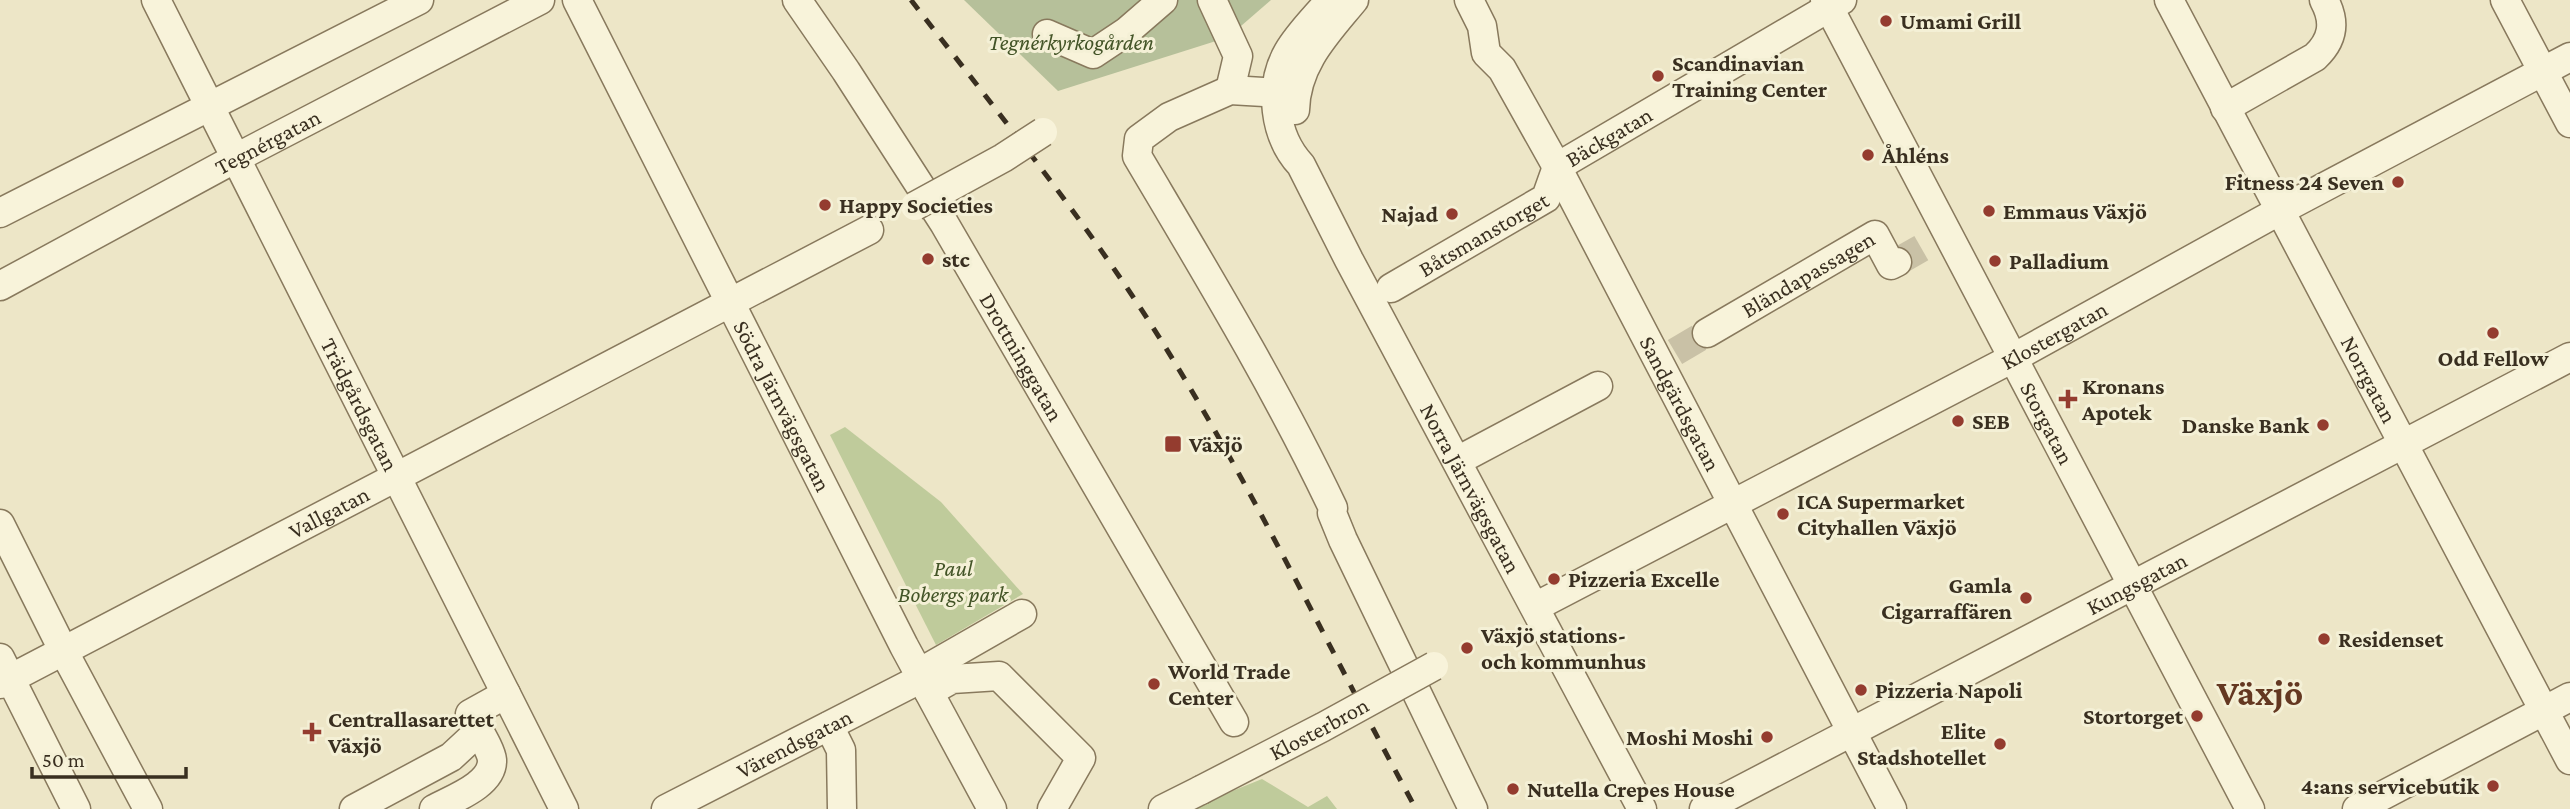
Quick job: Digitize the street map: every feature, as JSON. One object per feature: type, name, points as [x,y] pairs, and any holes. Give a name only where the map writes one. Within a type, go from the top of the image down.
[{"type":"street","name":"Trädgårdsgatan","points":[[156,0],[564,809]]},
{"type":"street","points":[[0,213],[419,0]]},
{"type":"street","name":"Tegnérgatan","points":[[0,286],[236,158],[540,0]]},
{"type":"street","name":"Södra Järnvägsgatan","points":[[577,0],[740,297],[923,681],[992,809]]},
{"type":"street","name":"Drottninggatan","points":[[797,0],[944,223],[1135,565],[1234,722]]},
{"type":"street","points":[[1047,34],[1093,54],[1126,32],[1163,0]]},
{"type":"street","points":[[1212,0],[1238,56],[1230,90]]},
{"type":"street","name":"Norra Järnvägsgatan","points":[[1330,0],[1289,52],[1282,66],[1296,121],[1301,165],[1639,804]]},
{"type":"street","name":"Norra Järnvägsgatan","points":[[1287,93],[1319,41],[1354,0]]},
{"type":"street","name":"Sandgärdsgatan","points":[[1469,0],[1482,26],[1486,53],[1502,69],[1667,357],[1733,503],[1892,809]]},
{"type":"street","name":"Norrgatan","points":[[2169,0],[2570,760]]},
{"type":"street","points":[[2225,108],[2315,57],[2325,47],[2333,22],[2324,0]]},
{"type":"street","points":[[2505,0],[2570,123]]},
{"type":"street","name":"Bäckgatan","points":[[1557,167],[1832,3]]},
{"type":"street","name":"Storgatan","points":[[1832,3],[1936,240],[2013,358],[2250,809]]},
{"type":"street","name":"Klostergatan","points":[[1535,607],[2013,358],[2279,211],[2570,57]]},
{"type":"street","points":[[1287,93],[1230,90],[1169,117],[1139,139],[1137,156],[1272,385],[1333,508],[1332,513],[1343,540],[1473,809]]},
{"type":"street","points":[[915,206],[1003,158],[1043,132]]},
{"type":"street","name":"Båtsmanstorget","points":[[1391,288],[1546,198],[1557,167]]},
{"type":"street","name":"Vallgatan","points":[[3,674],[63,650],[869,230]]},
{"type":"street","name":"Bländapassagen","points":[[1707,333],[1875,235],[1891,265],[1897,262]]},
{"type":"street","name":"Kungsgatan","points":[[1704,809],[2570,357]]},
{"type":"street","points":[[1453,454],[1598,386]]},
{"type":"street","points":[[0,524],[63,650],[148,809]]},
{"type":"street","points":[[923,681],[1022,614]]},
{"type":"street","name":"Klosterbron","points":[[1163,809],[1434,666]]},
{"type":"street","points":[[3,674],[76,809]]},
{"type":"street","points":[[923,681],[999,676],[1081,758],[1052,809]]},
{"type":"street","name":"Värendsgatan","points":[[677,807],[829,726],[923,681]]},
{"type":"street","points":[[391,809],[417,795],[427,800],[433,809],[482,781],[490,772],[492,758],[470,714],[506,694]]},
{"type":"street","points":[[2357,809],[2570,697]]},
{"type":"street","points":[[829,726],[841,750],[842,809]]},
{"type":"street","points":[[354,809],[451,757],[479,731]]},
{"type":"green space","name":"Tegnérkyrkogården","points":[[964,0],[1271,0],[1241,26],[1216,41],[1058,91]]},
{"type":"green space","name":"Paul Bobergs park","points":[[845,427],[941,502],[1023,594],[936,645],[830,435]]},
{"type":"green space","points":[[1262,779],[1308,807],[1327,796],[1337,809],[1188,809]]},
{"type":"tunnel","points":[[1897,262],[1925,246]]},
{"type":"tunnel","points":[[1675,352],[1707,333]]},
{"type":"railway","points":[[911,0],[1074,212],[1164,345],[1231,459],[1416,809]]},
{"type":"place","name":"Umami Grill","points":[[1886,21]]},
{"type":"place","name":"Scandinavian Training Center","points":[[1658,76]]},
{"type":"place","name":"Åhléns","points":[[1868,155]]},
{"type":"place","name":"Fitness 24 Seven","points":[[2398,182]]},
{"type":"place","name":"Happy Societies","points":[[825,205]]},
{"type":"place","name":"Emmaus Växjö","points":[[1989,211]]},
{"type":"place","name":"Najad","points":[[1452,214]]},
{"type":"place","name":"stc","points":[[928,259]]},
{"type":"place","name":"Palladium","points":[[1995,261]]},
{"type":"place","name":"Odd Fellow","points":[[2493,333]]},
{"type":"place","name":"Kronans Apotek","points":[[2068,399]]},
{"type":"place","name":"SEB","points":[[1958,421]]},
{"type":"place","name":"Danske Bank","points":[[2323,425]]},
{"type":"place","name":"Växjö","points":[[1173,444]]},
{"type":"place","name":"ICA Supermarket Cityhallen Växjö","points":[[1783,514]]},
{"type":"place","name":"Pizzeria Excelle","points":[[1554,579]]},
{"type":"place","name":"Gamla Cigarraffären","points":[[2026,598]]},
{"type":"place","name":"Residenset","points":[[2324,639]]},
{"type":"place","name":"Växjö stations- och kommunhus","points":[[1467,648]]},
{"type":"place","name":"World Trade Center","points":[[1154,684]]},
{"type":"place","name":"Pizzeria Napoli","points":[[1861,690]]},
{"type":"place","name":"Stortorget","points":[[2197,716]]},
{"type":"place","name":"Centrallasarettet Växjö","points":[[312,732]]},
{"type":"place","name":"Moshi Moshi","points":[[1767,737]]},
{"type":"place","name":"Elite Stadshotellet","points":[[2000,744]]},
{"type":"place","name":"4:ans servicebutik","points":[[2493,786]]},
{"type":"place","name":"Nutella Crepes House","points":[[1513,789]]},
{"type":"district","name":"Växjö","points":[[2260,692]]}]
